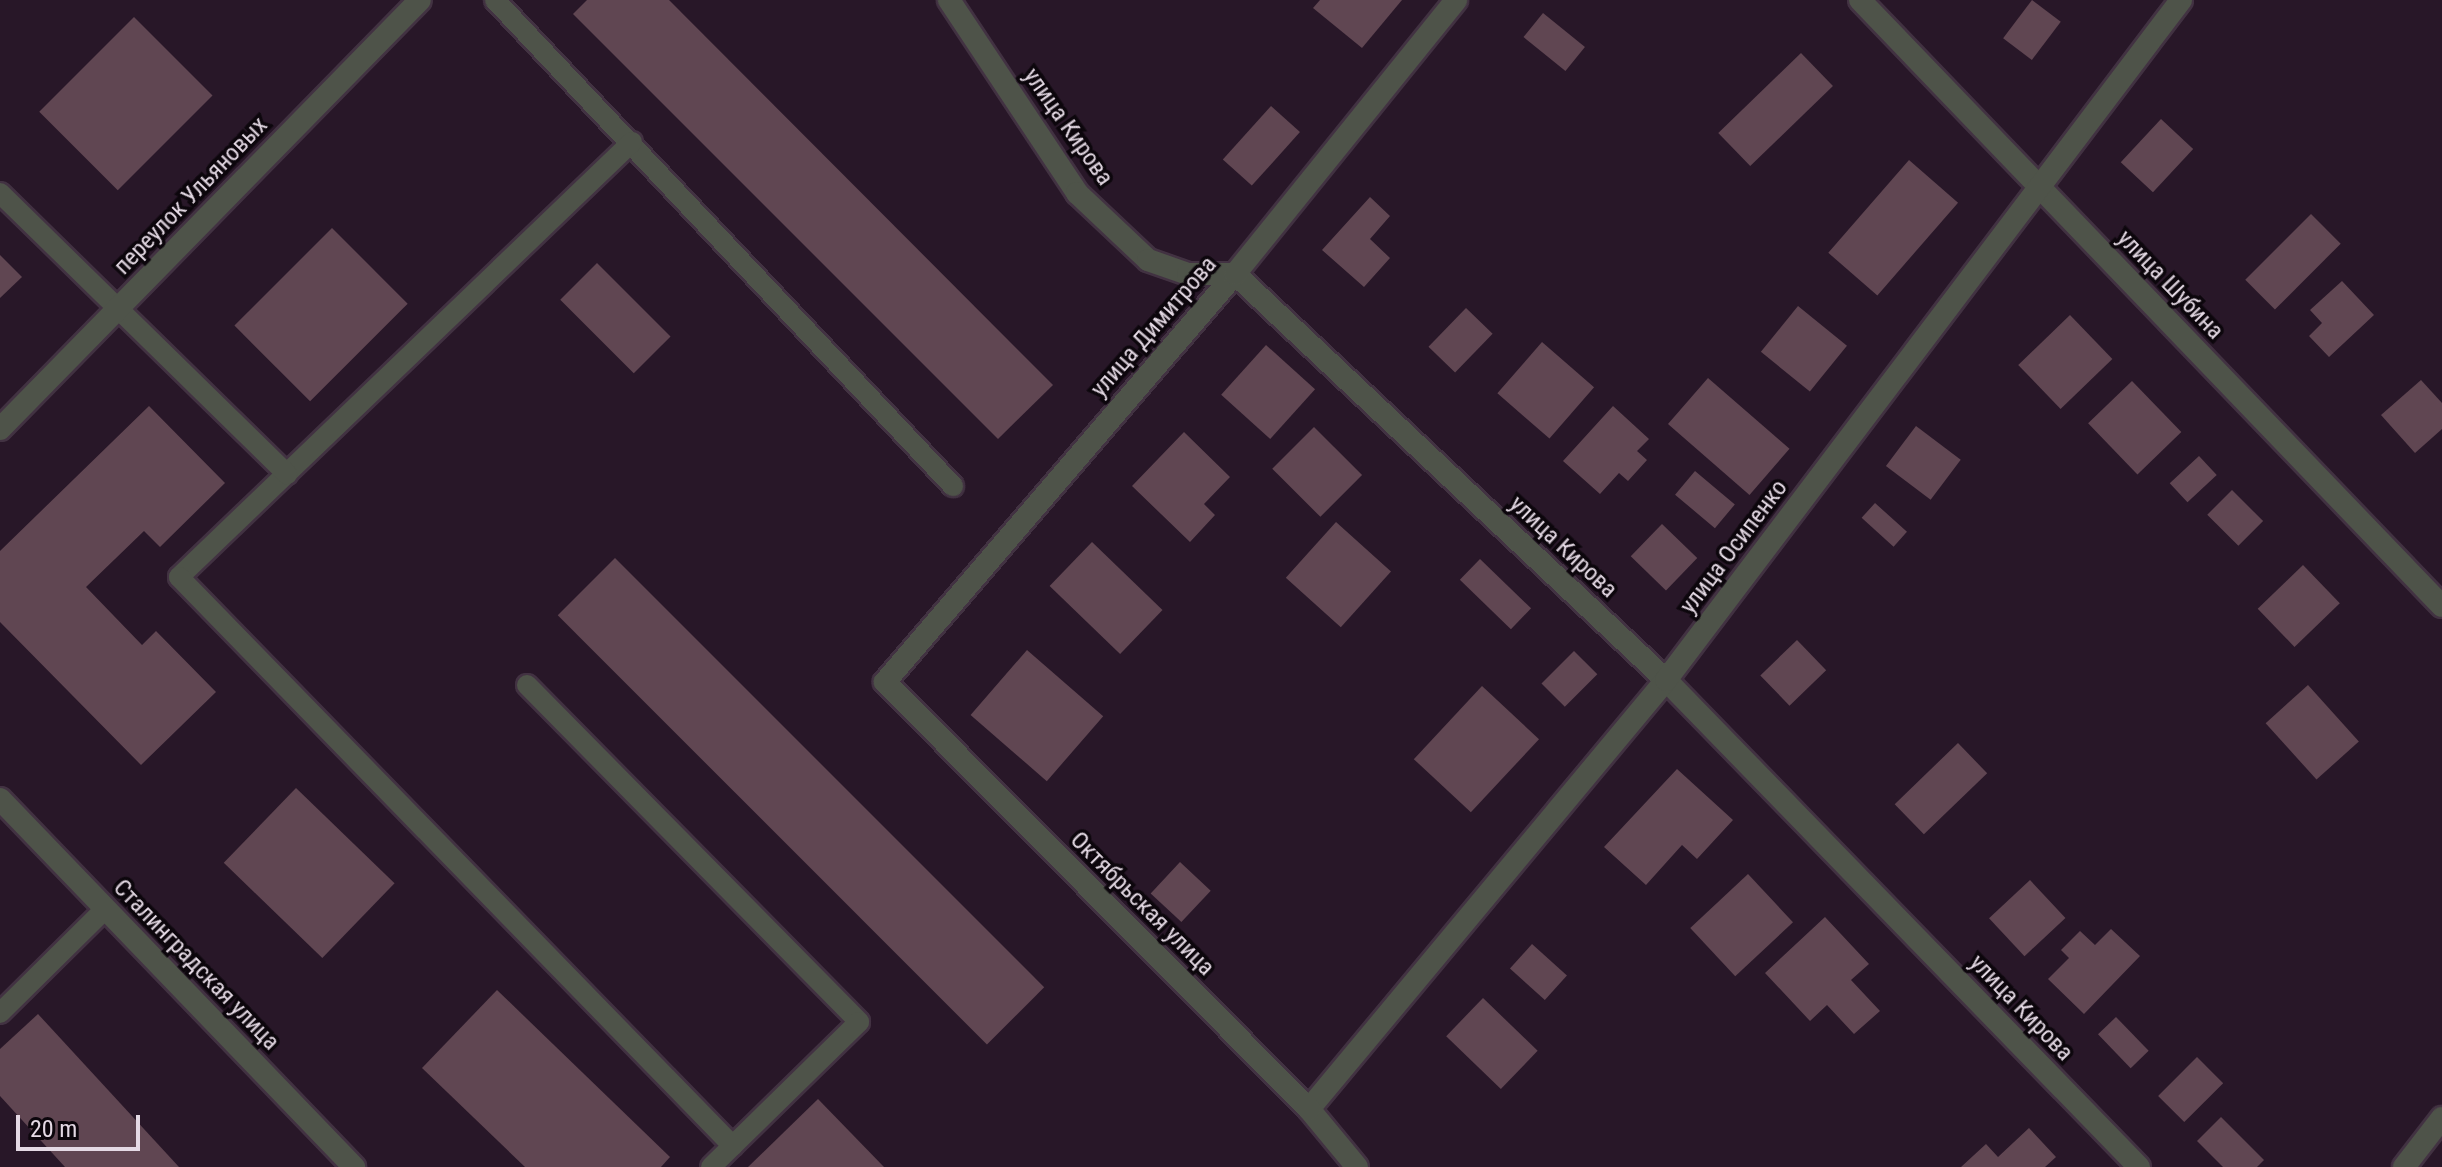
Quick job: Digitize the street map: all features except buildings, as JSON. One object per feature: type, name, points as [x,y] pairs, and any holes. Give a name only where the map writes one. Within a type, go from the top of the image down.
[{"type":"street","name":"переулок Ульяновых","points":[[0,429],[420,0]]},
{"type":"street","name":"улица Кирова","points":[[949,0],[1087,202],[1148,260],[1188,274],[1235,274],[1666,680],[2139,1167]]},
{"type":"street","name":"улица Димитрова","points":[[885,682],[1235,274],[1456,0]]},
{"type":"street","name":"улица Шубина","points":[[1860,0],[2442,606]]},
{"type":"street","name":"улица Осипенко","points":[[1309,1109],[1666,680],[2181,0]]},
{"type":"street","name":"Октябрьская улица","points":[[885,682],[1309,1109],[1357,1167]]},
{"type":"street","name":"Сталинградская улица","points":[[0,799],[354,1167]]},
{"type":"street","points":[[2404,1167],[2442,1118]]},
{"type":"lane","points":[[495,0],[953,486]]},
{"type":"lane","points":[[632,142],[179,577],[733,1146]]},
{"type":"lane","points":[[0,193],[287,474]]},
{"type":"lane","points":[[527,685],[859,1022],[711,1167]]},
{"type":"lane","points":[[0,1013],[105,909]]}]
